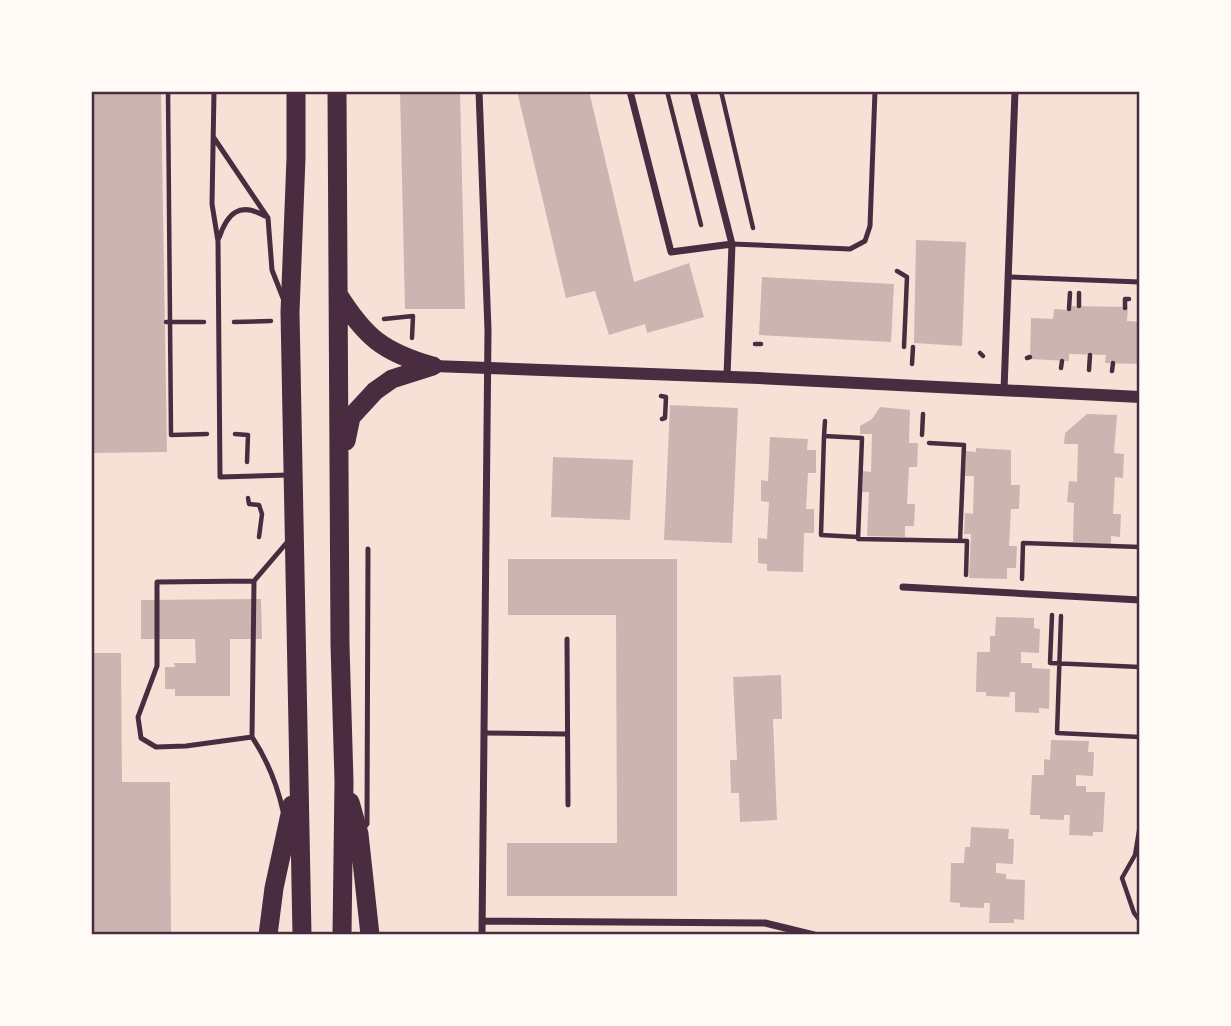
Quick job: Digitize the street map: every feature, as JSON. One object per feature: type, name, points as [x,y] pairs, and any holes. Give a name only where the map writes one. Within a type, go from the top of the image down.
[{"type":"highway","points":[[296,91],[290,312],[302,935]]},
{"type":"highway","points":[[337,91],[338,476],[344,781],[342,935]]},
{"type":"highway","points":[[338,294],[357,324],[376,341],[398,356],[433,366]]},
{"type":"highway","points":[[338,476],[351,416],[375,391],[392,379],[433,366]]},
{"type":"highway","points":[[344,781],[359,834],[370,935]]},
{"type":"highway","points":[[268,935],[286,828],[297,782]]},
{"type":"street","points":[[479,91],[488,368],[482,935]]},
{"type":"street","points":[[629,91],[671,252],[732,244]]},
{"type":"street","points":[[693,91],[732,244],[727,376]]},
{"type":"street","points":[[1003,390],[1015,91]]},
{"type":"street","points":[[433,366],[727,376],[1140,397]]},
{"type":"street","points":[[903,587],[1140,600]]},
{"type":"street","points":[[482,921],[765,923],[814,935]]},
{"type":"lane","points":[[214,91],[212,204],[218,242],[220,477],[292,475]]},
{"type":"lane","points":[[732,244],[850,249],[865,241],[870,226],[875,91]]},
{"type":"lane","points":[[214,138],[268,218],[272,270],[290,312]]},
{"type":"lane","points":[[218,242],[228,218],[236,211],[246,209],[268,218]]},
{"type":"lane","points":[[1009,277],[1140,282]]},
{"type":"lane","points":[[286,828],[278,786],[253,737],[254,581],[293,535]]},
{"type":"lane","points":[[359,834],[367,824],[368,549]]},
{"type":"lane","points":[[253,737],[156,747],[141,738],[138,716],[157,666],[157,582],[254,581]]},
{"type":"lane","points":[[567,639],[568,805]]},
{"type":"lane","points":[[484,733],[566,734]]},
{"type":"path","points":[[168,91],[168,355],[171,435],[207,434]]},
{"type":"path","points":[[667,91],[701,225]]},
{"type":"path","points":[[721,91],[753,228]]},
{"type":"path","points":[[897,271],[907,277],[904,347]]},
{"type":"path","points":[[1069,309],[1070,291]]},
{"type":"path","points":[[1079,296],[1079,306]]},
{"type":"path","points":[[380,319],[414,316]]},
{"type":"path","points":[[912,364],[913,347]]},
{"type":"path","points":[[1089,370],[1090,355]]},
{"type":"path","points":[[1061,368],[1062,361]]},
{"type":"path","points":[[1112,370],[1113,363]]},
{"type":"path","points":[[662,419],[665,418],[666,397]]},
{"type":"path","points":[[922,435],[923,414]]},
{"type":"path","points":[[825,421],[821,535],[904,541],[967,541],[966,580]]},
{"type":"path","points":[[234,434],[248,435],[247,464]]},
{"type":"path","points":[[824,436],[862,438],[858,537]]},
{"type":"path","points":[[929,443],[964,445],[960,541]]},
{"type":"path","points":[[248,498],[249,504],[259,505],[262,514],[260,537]]},
{"type":"path","points":[[1022,582],[1023,542],[1140,547]]},
{"type":"path","points":[[1052,615],[1049,663],[1140,667]]},
{"type":"path","points":[[1061,616],[1057,733],[1140,737]]},
{"type":"path","points":[[1140,825],[1135,855],[1122,878],[1134,913],[1140,921]]},
{"type":"building","points":[[91,91],[161,91],[167,452],[91,453]]},
{"type":"building","points":[[400,91],[460,91],[465,309],[405,309]]},
{"type":"building","points":[[517,91],[589,91],[634,282],[689,263],[704,317],[647,333],[645,324],[609,335],[595,291],[566,298]]},
{"type":"building","points":[[916,240],[966,242],[962,346],[914,343]]},
{"type":"building","points":[[762,277],[894,284],[891,342],[759,335]]},
{"type":"building","points":[[1072,306],[1128,307],[1127,321],[1140,322],[1140,364],[1105,363],[1106,355],[1069,354],[1069,361],[1030,359],[1031,318],[1053,319],[1054,309],[1071,310]]},
{"type":"building","points":[[670,405],[738,408],[732,543],[664,540]]},
{"type":"building","points":[[880,407],[910,410],[909,443],[918,443],[917,467],[909,467],[907,504],[915,504],[914,526],[905,526],[905,537],[867,536],[869,492],[862,492],[863,471],[871,472],[872,434],[860,434],[860,426],[872,419]]},
{"type":"building","points":[[1087,414],[1117,415],[1114,453],[1124,454],[1123,478],[1115,477],[1113,514],[1121,514],[1120,537],[1111,536],[1111,544],[1073,542],[1074,503],[1067,502],[1069,481],[1077,482],[1078,444],[1064,444],[1065,433]]},
{"type":"building","points":[[770,437],[808,439],[807,450],[816,450],[816,473],[808,473],[806,509],[814,509],[814,533],[804,533],[803,572],[767,571],[767,564],[758,563],[758,538],[767,539],[769,502],[761,501],[761,480],[768,481]]},
{"type":"building","points":[[976,448],[1011,450],[1011,485],[1020,485],[1019,509],[1011,509],[1009,546],[1017,546],[1016,568],[1007,568],[1007,579],[969,578],[971,534],[964,534],[965,513],[973,514],[974,476],[965,476],[966,451],[976,452]]},
{"type":"building","points":[[553,457],[633,460],[630,520],[551,517]]},
{"type":"building","points":[[508,559],[677,559],[677,896],[507,896],[507,843],[617,843],[616,615],[508,615]]},
{"type":"building","points":[[261,599],[262,639],[230,639],[230,696],[175,696],[175,689],[165,689],[165,667],[175,667],[174,663],[196,663],[195,639],[141,639],[141,600]]},
{"type":"building","points":[[996,617],[1034,618],[1034,628],[1040,629],[1039,653],[1021,652],[1021,663],[1032,663],[1032,668],[1050,669],[1049,709],[1039,708],[1039,713],[1015,712],[1015,692],[1010,692],[1009,697],[986,696],[986,692],[976,692],[977,652],[990,652],[990,636],[995,636]]},
{"type":"building","points":[[91,653],[121,653],[122,782],[170,782],[171,935],[91,935]]},
{"type":"building","points":[[781,675],[782,719],[773,719],[777,820],[740,822],[739,793],[731,793],[730,760],[737,760],[733,677]]},
{"type":"building","points":[[1051,740],[1089,741],[1088,752],[1094,752],[1093,776],[1076,775],[1076,786],[1086,786],[1086,792],[1105,792],[1103,832],[1093,832],[1093,836],[1069,835],[1070,815],[1064,815],[1064,820],[1040,819],[1040,815],[1030,815],[1032,775],[1044,775],[1044,759],[1050,760]]},
{"type":"building","points":[[971,827],[1009,829],[1008,839],[1014,839],[1013,864],[996,863],[996,873],[1006,874],[1006,879],[1025,880],[1024,920],[1014,919],[1014,923],[989,923],[990,903],[984,903],[984,908],[960,907],[960,903],[950,902],[951,863],[964,863],[965,847],[970,847]]}]
